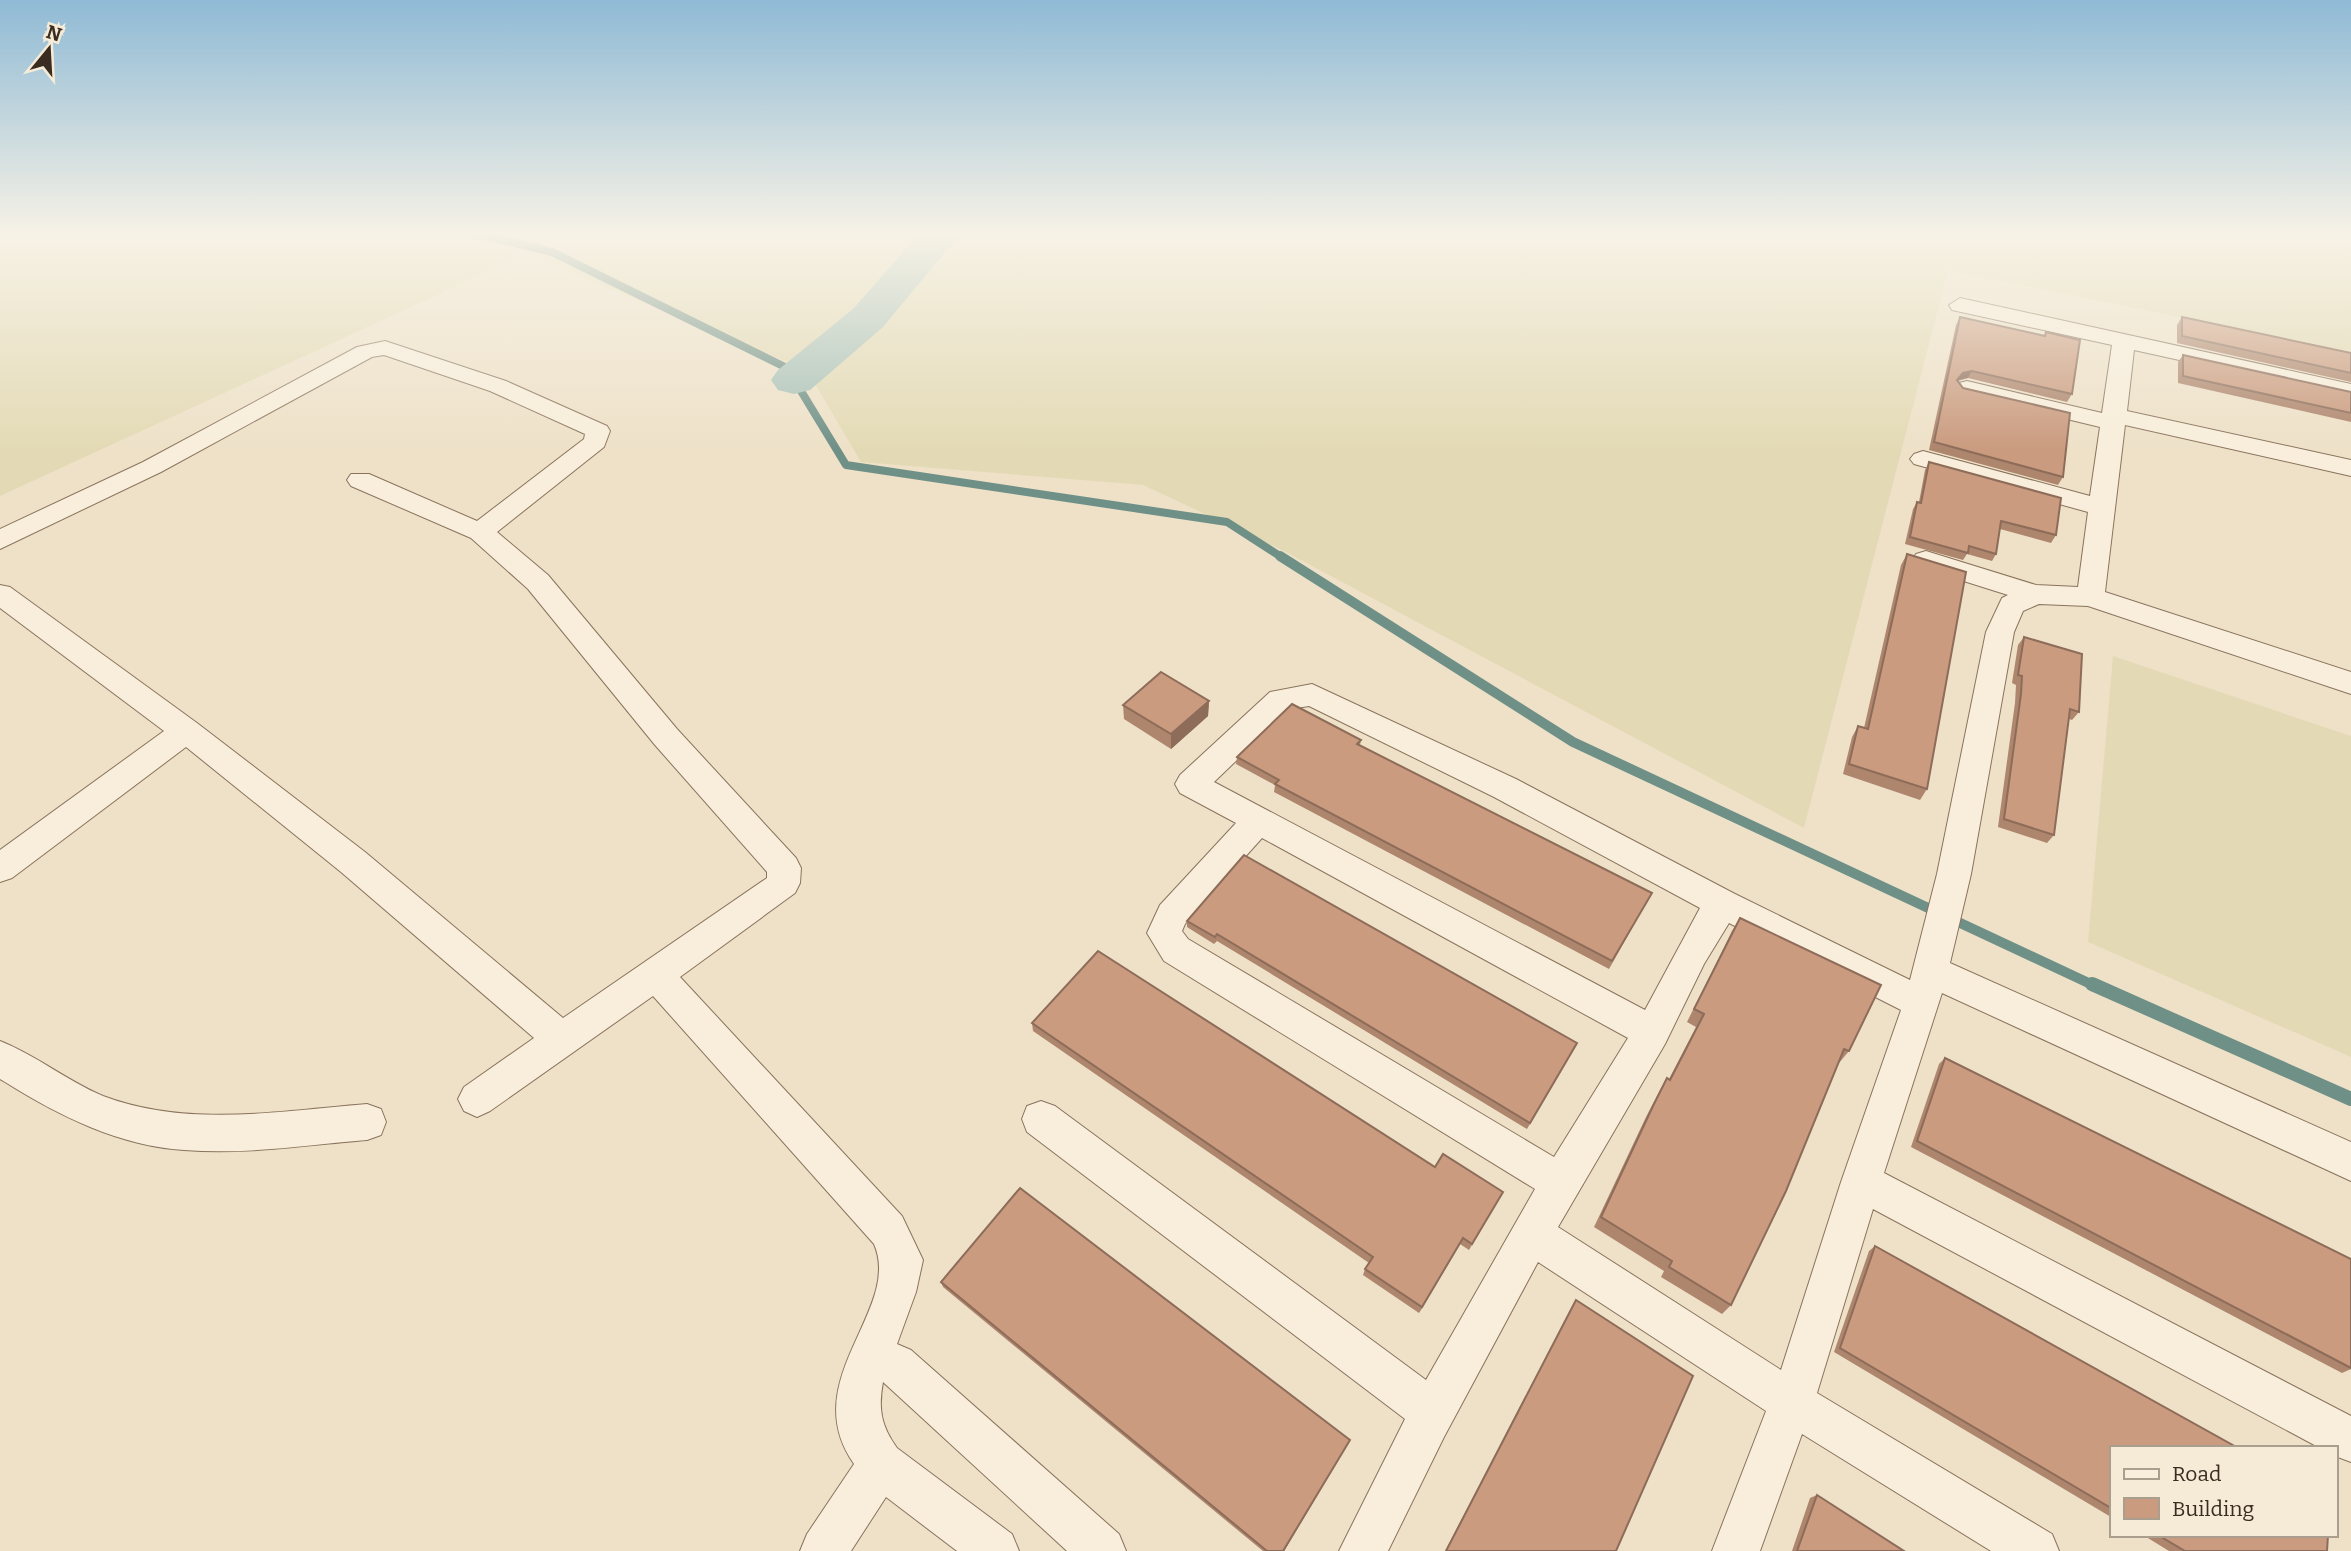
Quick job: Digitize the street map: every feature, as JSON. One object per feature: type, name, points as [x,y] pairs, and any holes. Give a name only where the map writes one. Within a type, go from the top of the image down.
[{"type":"street","points":[[1966,305],[2351,391]]},
{"type":"street","points":[[2090,597],[2124,341]]},
{"type":"street","points":[[0,540],[152,467],[365,352],[384,348],[498,386],[598,431],[595,442],[480,532]]},
{"type":"street","points":[[1967,388],[2351,468]]},
{"type":"street","points":[[1923,459],[2103,508]]},
{"type":"street","points":[[360,480],[480,532],[538,582],[666,737],[784,868],[783,883],[774,891],[477,1099]]},
{"type":"street","points":[[1908,555],[2035,594],[2090,597],[2351,683]]},
{"type":"street","points":[[0,594],[186,731],[354,862],[562,1040]]},
{"type":"street","points":[[1736,1551],[1811,1349],[1861,1182],[1930,973],[1954,874],[2000,632],[2012,605],[2035,594]]},
{"type":"street","points":[[1652,1032],[1257,822],[1191,784],[1281,700],[1312,695],[1505,788],[1723,904],[1930,973],[2351,1162]]},
{"type":"street","points":[[0,868],[186,731]]},
{"type":"street","points":[[1257,822],[1172,915],[1164,933],[1176,950],[1559,1182]]},
{"type":"street","points":[[1363,1551],[1431,1411],[1530,1233],[1652,1032],[1709,921],[1723,904]]},
{"type":"street","points":[[656,975],[888,1230],[902,1259],[895,1292],[861,1381],[856,1407],[866,1443],[881,1464],[995,1551]]},
{"type":"street","points":[[0,1058],[39,1085],[116,1118],[160,1130],[206,1133],[367,1122]]},
{"type":"street","points":[[1041,1119],[1431,1411]]},
{"type":"street","points":[[1861,1182],[2351,1440]]},
{"type":"street","points":[[1530,1233],[1791,1402],[2035,1551]]},
{"type":"street","points":[[896,1365],[1102,1551]]},
{"type":"street","points":[[824,1551],[881,1464]]},
{"type":"shaded area","points":[[0,305],[414,305],[0,496]]},
{"type":"shaded area","points":[[650,305],[1939,305],[1804,828],[1282,550],[1143,485],[861,462],[807,370]]},
{"type":"shaded area","points":[[2122,305],[2351,305],[2351,352]]},
{"type":"shaded area","points":[[2113,656],[2351,736],[2351,1057],[2088,942]]},
{"type":"building","points":[[1960,317],[2045,336],[2046,332],[2080,340],[2072,394],[1972,371],[1963,373],[1957,380],[1963,388],[2070,413],[2063,477],[1934,442]]},
{"type":"building","points":[[2182,317],[2351,353],[2351,373],[2182,336]]},
{"type":"building","points":[[2183,355],[2351,392],[2351,413],[2183,376]]},
{"type":"building","points":[[1929,462],[2061,498],[2056,535],[2001,521],[1996,554],[1969,546],[1968,553],[1910,537],[1917,502],[1921,503]]},
{"type":"building","points":[[1907,554],[1966,572],[1927,789],[1849,764],[1858,726],[1868,729]]},
{"type":"building","points":[[2024,637],[2082,654],[2079,712],[2070,709],[2054,835],[2004,819],[2021,694],[2022,676],[2018,675]]},
{"type":"building","points":[[1161,672],[1209,701],[1171,734],[1123,705]]},
{"type":"building","points":[[1292,704],[1361,740],[1357,744],[1652,893],[1612,961],[1275,784],[1279,780],[1237,757]]},
{"type":"building","points":[[1244,855],[1577,1043],[1530,1123],[1217,934],[1215,937],[1187,921]]},
{"type":"building","points":[[1740,918],[1881,985],[1849,1051],[1844,1049],[1786,1191],[1731,1305],[1669,1267],[1672,1261],[1601,1217],[1667,1078],[1670,1080],[1704,1014],[1694,1009]]},
{"type":"building","points":[[1098,951],[1435,1167],[1443,1154],[1503,1192],[1472,1244],[1463,1238],[1422,1307],[1365,1269],[1373,1257],[1032,1023]]},
{"type":"building","points":[[1945,1058],[2351,1259],[2351,1368],[1917,1141]]},
{"type":"building","points":[[1020,1188],[1350,1440],[1283,1551],[1267,1551],[941,1282]]},
{"type":"building","points":[[1875,1246],[2234,1446],[2110,1446],[2110,1507],[1840,1348]]},
{"type":"building","points":[[1576,1300],[1693,1376],[1616,1551],[1446,1551]]},
{"type":"building","points":[[1817,1495],[1904,1551],[1797,1551]]},
{"type":"building","points":[[2161,1537],[2328,1537],[2327,1551],[2185,1551]]},
{"type":"waterway","points":[[660,305],[787,368],[846,465],[1227,522],[1283,558]]},
{"type":"waterway","points":[[794,380],[868,318],[879,305]]},
{"type":"waterway","points":[[1280,556],[1573,742],[2095,986]]},
{"type":"waterway","points":[[2092,984],[2351,1099]]}]
